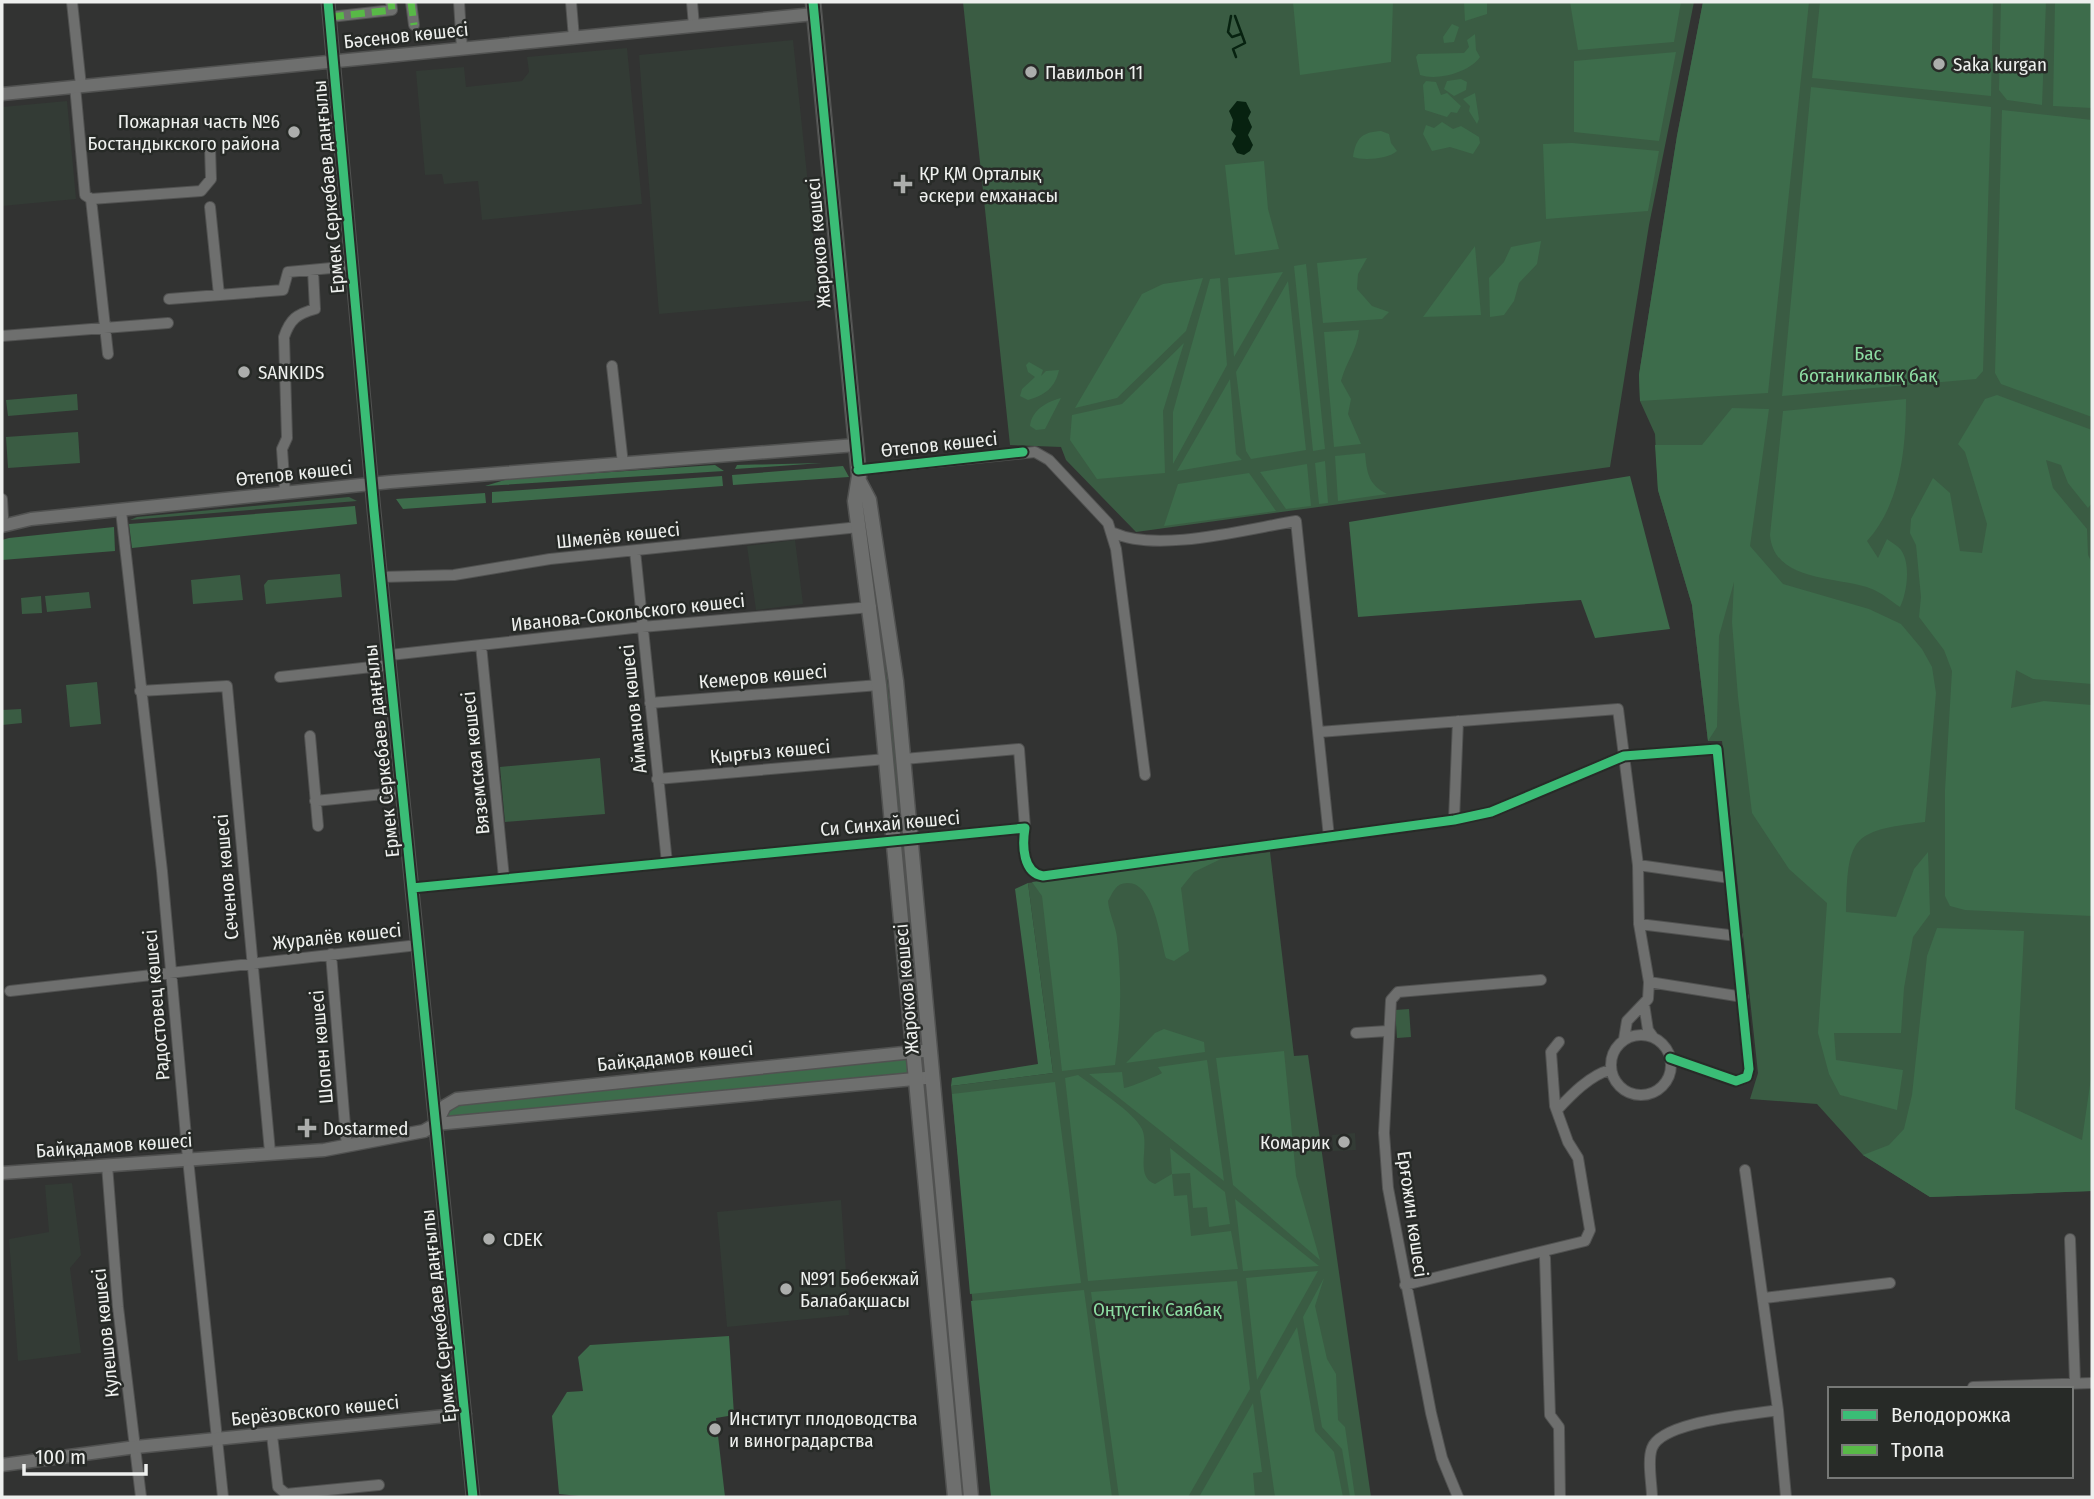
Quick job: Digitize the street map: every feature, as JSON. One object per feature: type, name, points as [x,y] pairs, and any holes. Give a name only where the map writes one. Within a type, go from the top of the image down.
[{"type":"main road","name":"Жароков көшесі","points":[[814,8],[859,476],[855,501],[871,607],[915,1052],[925,1078]]},
{"type":"main road","name":"Жароков көшесі","points":[[859,476],[869,500],[886,605],[912,839],[930,1050],[925,1078],[941,1262],[955,1497]]},
{"type":"main road","name":"Жароков көшесі","points":[[941,1262],[971,1497]]},
{"type":"street","points":[[72,2],[85,195],[91,199],[201,191],[211,179],[210,147]]},
{"type":"street","name":"Ермек Серкебаев даңғылы","points":[[328,2],[381,577],[473,1497]]},
{"type":"street","points":[[330,17],[392,10],[391,2]]},
{"type":"street","points":[[411,2],[414,25]]},
{"type":"street","points":[[459,2],[462,49]]},
{"type":"street","points":[[571,2],[573,38]]},
{"type":"street","points":[[692,2],[694,26]]},
{"type":"street","name":"Бәсенов көшесі","points":[[2,94],[694,26],[814,8]]},
{"type":"street","points":[[91,199],[108,354]]},
{"type":"street","points":[[210,206],[219,295]]},
{"type":"street","points":[[169,299],[283,290],[288,272],[353,266]]},
{"type":"street","points":[[285,493],[282,449],[287,438],[284,337],[289,321],[300,313],[315,309],[313,270]]},
{"type":"street","points":[[2,336],[168,323]]},
{"type":"street","points":[[612,366],[623,464]]},
{"type":"street","name":"Өтепов көшесі","points":[[2,520],[372,484],[856,445]]},
{"type":"street","name":"Өтепов көшесі","points":[[859,476],[1035,452],[1049,460],[1108,523],[1114,533]]},
{"type":"street","points":[[2,499],[2,520]]},
{"type":"street","name":"Радостовец көшесі","points":[[121,510],[142,730],[171,973],[223,1497]]},
{"type":"street","points":[[1114,533],[1129,540],[1154,542],[1296,521],[1329,837]]},
{"type":"street","name":"Шмелёв көшесі","points":[[381,577],[454,575],[550,559],[859,527]]},
{"type":"street","points":[[1114,533],[1145,775]]},
{"type":"street","name":"Айманов көшесі","points":[[635,551],[667,863]]},
{"type":"street","name":"Иванова-Сокольского көшесі","points":[[279,677],[481,645],[642,626],[871,607]]},
{"type":"street","name":"Вяземская көшесі","points":[[481,645],[504,878]]},
{"type":"street","name":"Сеченов көшесі","points":[[140,691],[227,685],[270,1152]]},
{"type":"street","name":"Кемеров көшесі","points":[[650,703],[879,685]]},
{"type":"street","points":[[1319,732],[1618,709],[1638,865],[1639,924],[1649,982],[1648,999],[1628,1021],[1624,1040],[1613,1053],[1611,1070],[1619,1086],[1628,1092],[1643,1095],[1664,1084],[1671,1068],[1664,1046],[1647,1030],[1644,1004]]},
{"type":"street","points":[[1454,820],[1458,721]]},
{"type":"street","points":[[310,736],[318,826]]},
{"type":"street","points":[[904,759],[1019,750],[1029,870],[1033,875],[1043,876],[1454,820],[1491,812],[1624,756],[1717,749],[1749,1069],[1743,1081],[1737,1081],[1670,1058]]},
{"type":"street","name":"Қырғыз көшесі","points":[[657,779],[886,758]]},
{"type":"street","points":[[316,801],[403,792]]},
{"type":"street","name":"Си Синхай көшесі","points":[[412,888],[1024,828]]},
{"type":"street","points":[[1638,865],[1730,877]]},
{"type":"street","points":[[1639,924],[1737,936]]},
{"type":"street","name":"Журалёв көшесі","points":[[10,991],[418,945]]},
{"type":"street","name":"Шопен көшесі","points":[[331,954],[346,1138]]},
{"type":"street","name":"Ерғожин көшесі","points":[[1458,1497],[1442,1458],[1405,1285],[1388,1188],[1384,1133],[1387,1031],[1391,1000],[1398,992],[1541,980]]},
{"type":"street","points":[[1649,982],[1742,997]]},
{"type":"street","points":[[1356,1033],[1387,1031]]},
{"type":"street","points":[[1624,1040],[1638,1035],[1654,1037]]},
{"type":"street","points":[[1405,1285],[1586,1241],[1590,1230],[1578,1158],[1557,1110],[1551,1052],[1559,1042]]},
{"type":"street","name":"Байқадамов көшесі","points":[[436,1124],[445,1107],[457,1099],[930,1050]]},
{"type":"street","points":[[1557,1110],[1571,1095],[1602,1072],[1611,1070]]},
{"type":"street","name":"Байқадамов көшесі","points":[[2,1173],[347,1146],[424,1131],[436,1124],[925,1078]]},
{"type":"street","points":[[536,1090],[539,1113]]},
{"type":"street","name":"Кулешов көшесі","points":[[107,1165],[118,1307],[141,1497]]},
{"type":"street","points":[[1745,1170],[1764,1298],[1786,1497]]},
{"type":"street","points":[[2070,1239],[2076,1382]]},
{"type":"street","points":[[1545,1258],[1550,1415],[1559,1427],[1560,1497]]},
{"type":"street","points":[[1764,1298],[1890,1283]]},
{"type":"street","points":[[1973,1387],[2092,1383]]},
{"type":"street","points":[[1652,1497],[1652,1449],[1663,1433],[1684,1426],[1778,1410]]},
{"type":"street","name":"Берёзовского көшесі","points":[[2,1465],[135,1447],[466,1414]]},
{"type":"street","points":[[272,1434],[278,1487],[286,1494],[379,1485]]},
{"type":"shaded area","points":[[793,40],[820,300],[659,314],[639,55]]},
{"type":"shaded area","points":[[627,48],[642,204],[482,220],[478,181],[444,184],[442,174],[425,175],[416,71],[464,67],[466,87],[522,81],[529,72],[527,57]]},
{"type":"shaded area","points":[[67,101],[76,199],[2,206],[2,107]]},
{"type":"shaded area","points":[[1237,101],[1246,102],[1251,112],[1248,118],[1252,127],[1248,135],[1253,145],[1244,155],[1237,153],[1232,144],[1236,136],[1231,130],[1233,120],[1229,111]]},
{"type":"shaded area","points":[[795,540],[803,604],[756,610],[747,546]]},
{"type":"shaded area","name":"Комарик","points":[[1355,1133],[1356,1150],[1333,1151],[1332,1135]]},
{"type":"shaded area","points":[[72,1183],[81,1255],[70,1268],[81,1353],[18,1361],[9,1239],[49,1232],[45,1185]]},
{"type":"shaded area","name":"№91 Бөбекжай Балабақшасы","points":[[841,1200],[849,1315],[727,1327],[717,1212]]},
{"type":"green space","points":[[963,2],[1694,2],[1649,225],[1610,467],[1136,532],[1066,460],[1061,447],[1010,445]]},
{"type":"green space","points":[[1293,2],[1393,2],[1391,62],[1300,75]]},
{"type":"green space","points":[[1464,2],[1487,2],[1487,14],[1465,21]]},
{"type":"green space","points":[[1570,2],[1681,2],[1674,42],[1578,50]]},
{"type":"green space","name":"Бас ботаникалық бақ","points":[[1703,2],[2092,2],[2092,1191],[1930,1197],[1863,1155],[1817,1104],[1750,1099],[1758,1073],[1722,741],[1708,741],[1692,605],[1658,490],[1655,434],[1640,401],[1639,375],[1677,136]]},
{"type":"green space","points":[[1703,2],[1809,2],[1768,393],[1640,401],[1639,375],[1677,136]]},
{"type":"green space","points":[[1820,2],[1993,2],[1991,96],[1812,78]]},
{"type":"green space","points":[[2001,2],[2046,2],[2042,105],[2007,100],[1999,90]]},
{"type":"green space","points":[[2055,2],[2092,2],[2092,108],[2053,106]]},
{"type":"green space","points":[[1452,24],[1459,27],[1454,42],[1444,43],[1443,37]]},
{"type":"green space","points":[[1475,34],[1476,50],[1480,57],[1469,67],[1444,76],[1420,75],[1416,57],[1418,54],[1464,53],[1469,47],[1467,40]]},
{"type":"green space","points":[[1676,52],[1659,141],[1574,132],[1574,61]]},
{"type":"green space","points":[[1461,79],[1467,82],[1466,90],[1454,96],[1444,89],[1447,81]]},
{"type":"green space","points":[[1426,81],[1436,82],[1441,95],[1447,93],[1461,106],[1457,113],[1451,112],[1447,117],[1425,110],[1423,85]]},
{"type":"green space","points":[[1811,87],[1991,107],[1983,371],[1976,379],[1782,396]]},
{"type":"green space","points":[[1475,93],[1479,119],[1477,124],[1469,111],[1470,106],[1463,99]]},
{"type":"green space","points":[[2002,110],[2092,120],[2092,417],[2001,384],[1995,373]]},
{"type":"green space","points":[[1442,122],[1453,129],[1461,126],[1479,137],[1480,143],[1473,154],[1450,147],[1432,151],[1423,134],[1426,125],[1434,128]]},
{"type":"green space","points":[[1381,131],[1389,134],[1397,151],[1376,158],[1353,157],[1361,137]]},
{"type":"green space","points":[[1572,143],[1659,151],[1648,211],[1546,219],[1543,144]]},
{"type":"green space","points":[[1264,161],[1268,209],[1279,249],[1235,255],[1225,165]]},
{"type":"green space","points":[[1541,241],[1537,264],[1519,283],[1514,301],[1504,315],[1490,317],[1489,278],[1504,262],[1511,247]]},
{"type":"green space","points":[[1475,246],[1481,315],[1423,317]]},
{"type":"green space","points":[[1367,258],[1358,274],[1357,289],[1372,306],[1389,312],[1382,319],[1323,323],[1317,263]]},
{"type":"green space","points":[[1306,264],[1325,449],[1313,451],[1294,266]]},
{"type":"green space","points":[[1283,272],[1234,357],[1228,278]]},
{"type":"green space","points":[[1203,278],[1186,331],[1117,398],[1075,408],[1142,294],[1163,284]]},
{"type":"green space","points":[[1220,278],[1227,365],[1173,464],[1173,412],[1210,279]]},
{"type":"green space","points":[[1288,281],[1306,450],[1251,459],[1246,451],[1236,372]]},
{"type":"green space","points":[[1359,330],[1341,381],[1351,399],[1348,414],[1361,444],[1334,447],[1324,332]]},
{"type":"green space","points":[[1184,343],[1163,411],[1165,473],[1097,479],[1070,440],[1072,415],[1122,404]]},
{"type":"green space","points":[[1029,362],[1043,370],[1041,376],[1046,371],[1059,370],[1055,382],[1048,390],[1028,400],[1020,396],[1022,389],[1035,377],[1028,372],[1026,365]]},
{"type":"green space","points":[[1230,379],[1236,454],[1242,460],[1177,471]]},
{"type":"green space","points":[[77,394],[78,410],[8,416],[6,400]]},
{"type":"green space","points":[[1997,395],[2092,430],[2092,503],[2088,508],[2068,483],[2061,465],[2046,460],[2053,488],[2087,529],[2088,555],[2092,563],[2092,684],[2033,679],[2016,670],[2011,708],[2044,701],[2092,705],[2092,916],[1965,910],[1950,906],[1945,896],[1945,790],[1952,671],[1944,650],[1919,617],[1921,597],[1916,545],[1910,533],[1911,519],[1933,478],[1950,493],[1960,551],[1982,553],[1987,524],[1965,452],[1958,444],[1985,399]]},
{"type":"green space","points":[[1061,398],[1045,429],[1036,430],[1030,426],[1034,415],[1041,408]]},
{"type":"green space","points":[[1906,399],[1905,436],[1899,474],[1887,510],[1867,541],[1878,558],[1887,539],[1900,549],[1904,556],[1907,578],[1900,607],[1872,589],[1795,570],[1783,562],[1774,551],[1770,535],[1783,411]]},
{"type":"green space","points":[[1732,408],[1769,409],[1750,546],[1783,584],[1869,609],[1901,624],[1922,649],[1932,667],[1936,693],[1925,822],[1881,829],[1858,842],[1852,853],[1847,887],[1846,912],[1896,917],[1914,869],[1928,852],[1930,914],[1913,937],[1904,988],[1901,1033],[1834,1033],[1836,1060],[1903,1070],[1897,1110],[1840,1095],[1829,1074],[1818,1033],[1827,903],[1789,869],[1752,813],[1732,622],[1734,582],[1719,636],[1717,727],[1708,741],[1692,605],[1658,490],[1655,445],[1702,445]]},
{"type":"green space","points":[[78,432],[80,463],[8,468],[6,437]]},
{"type":"green space","points":[[1365,453],[1372,482],[1387,494],[1338,501],[1335,456]]},
{"type":"green space","points":[[1325,461],[1328,503],[1319,504],[1315,463]]},
{"type":"green space","points":[[822,463],[735,469],[737,465]]},
{"type":"green space","points":[[1307,464],[1311,506],[1286,509],[1260,472]]},
{"type":"green space","points":[[715,465],[724,471],[485,486],[508,479]]},
{"type":"green space","points":[[843,466],[849,477],[733,485],[732,475]]},
{"type":"green space","points":[[1249,473],[1276,511],[1164,526],[1178,484]]},
{"type":"green space","points":[[722,476],[723,486],[492,503],[492,492]]},
{"type":"green space","points":[[1630,476],[1670,629],[1595,638],[1581,600],[1358,617],[1349,522]]},
{"type":"green space","points":[[485,493],[486,503],[403,509],[396,499]]},
{"type":"green space","points":[[349,497],[357,501],[130,520],[137,517]]},
{"type":"green space","points":[[355,506],[357,524],[132,548],[129,524]]},
{"type":"green space","points":[[869,524],[905,834],[898,835],[865,525]]},
{"type":"green space","points":[[114,527],[115,551],[2,560],[2,540]]},
{"type":"green space","points":[[340,574],[342,597],[266,604],[264,585],[268,580]]},
{"type":"green space","points":[[240,575],[243,600],[193,604],[191,580]]},
{"type":"green space","points":[[89,592],[91,608],[47,612],[45,596]]},
{"type":"green space","points":[[41,596],[42,613],[22,614],[21,598]]},
{"type":"green space","points":[[97,682],[101,724],[70,727],[66,685]]},
{"type":"green space","points":[[21,709],[22,723],[2,725],[2,710]]},
{"type":"green space","points":[[600,758],[605,814],[505,822],[500,767]]},
{"type":"green space","name":"Оңтүстік Саябақ","points":[[1270,852],[1294,1056],[1308,1055],[1371,1497],[992,1497],[951,1086],[1053,1073],[1028,883]]},
{"type":"green space","points":[[1223,858],[1194,872],[1181,888],[1189,951],[1174,961],[1166,958],[1154,912],[1144,891],[1127,883],[1115,889],[1108,901],[1116,933],[1120,970],[1120,1017],[1115,1065],[1062,1071],[1042,896],[1032,882]]},
{"type":"green space","points":[[1028,883],[1053,1073],[951,1086],[952,1078],[1038,1064],[1015,889]]},
{"type":"green space","points":[[1937,928],[2024,931],[2015,1109],[2082,1140],[2092,1071],[2092,1191],[1930,1197],[1863,1155],[1889,1145],[1904,1129],[1912,1095],[1927,956]]},
{"type":"green space","points":[[1409,1009],[1411,1037],[1397,1038],[1395,1010]]},
{"type":"green space","points":[[1164,1029],[1204,1042],[1205,1052],[1126,1063],[1155,1033]]},
{"type":"green space","points":[[1284,1051],[1296,1176],[1320,1260],[1233,1185],[1216,1058]]},
{"type":"green space","points":[[907,1058],[911,1078],[440,1121],[451,1103]]},
{"type":"green space","points":[[1207,1060],[1224,1181],[1089,1074],[1122,1072],[1124,1088],[1162,1073],[1158,1067]]},
{"type":"green space","points":[[1078,1075],[1138,1122],[1144,1136],[1145,1175],[1155,1184],[1172,1174],[1174,1196],[1187,1195],[1191,1236],[1231,1231],[1238,1269],[1088,1281],[1065,1078]]},
{"type":"green space","points":[[1055,1082],[1081,1283],[970,1294],[952,1094]]},
{"type":"green space","points":[[930,1092],[945,1259],[937,1260],[922,1093]]},
{"type":"green space","points":[[1170,1148],[1225,1192],[1230,1224],[1209,1227],[1207,1207],[1193,1208],[1190,1173],[1172,1174]]},
{"type":"green space","points":[[1235,1199],[1319,1266],[1243,1271]]},
{"type":"green space","points":[[944,1267],[968,1497],[959,1497],[940,1269]]},
{"type":"green space","points":[[1318,1271],[1257,1380],[1246,1278]]},
{"type":"green space","points":[[1324,1278],[1315,1306],[1327,1359],[1336,1374],[1338,1420],[1345,1427],[1355,1497],[1350,1497],[1342,1449],[1322,1427],[1303,1317]]},
{"type":"green space","points":[[1237,1281],[1250,1389],[1188,1497],[1119,1497],[1091,1292]]},
{"type":"green space","points":[[1084,1290],[1112,1497],[991,1497],[971,1301]]},
{"type":"green space","points":[[1297,1327],[1315,1431],[1334,1452],[1343,1497],[1275,1497],[1260,1391]]},
{"type":"green space","points":[[729,1336],[734,1415],[716,1418],[725,1497],[589,1497],[559,1494],[552,1416],[567,1392],[583,1391],[578,1357],[590,1345]]},
{"type":"green space","points":[[1253,1403],[1262,1472],[1253,1473],[1255,1497],[1199,1497]]},
{"type":"waterway","points":[[1231,16],[1228,32],[1232,37],[1241,34]]},
{"type":"waterway","points":[[1235,16],[1245,43],[1233,49],[1236,57]]},
{"type":"marked path","points":[[330,17],[392,10],[391,2]]},
{"type":"marked path","points":[[411,2],[414,25]]},
{"type":"cycle path","points":[[328,2],[374,511],[473,1497]]},
{"type":"cycle path","points":[[813,2],[858,465]]},
{"type":"cycle path","points":[[858,470],[1023,452]]},
{"type":"cycle path","points":[[412,888],[1025,828],[1025,858],[1031,870],[1043,876],[1454,820],[1491,812],[1624,756],[1717,749],[1749,1069],[1747,1077],[1736,1081],[1670,1058]]},
{"type":"place","name":"Saka kurgan","points":[[1939,64]]},
{"type":"place","name":"Павильон 11","points":[[1031,72]]},
{"type":"place","name":"Пожарная часть №6 Бостандыкского района","points":[[294,132]]},
{"type":"place","name":"ҚР ҚМ Орталық әскери емханасы","points":[[903,184]]},
{"type":"place","name":"SANKIDS","points":[[244,372]]},
{"type":"place","name":"Dostarmed","points":[[307,1128]]},
{"type":"place","name":"Комарик","points":[[1344,1142]]},
{"type":"place","name":"CDEK","points":[[489,1239]]},
{"type":"place","name":"№91 Бөбекжай Балабақшасы","points":[[786,1289]]},
{"type":"place","name":"Институт плодоводства и виноградарства","points":[[715,1429]]}]
